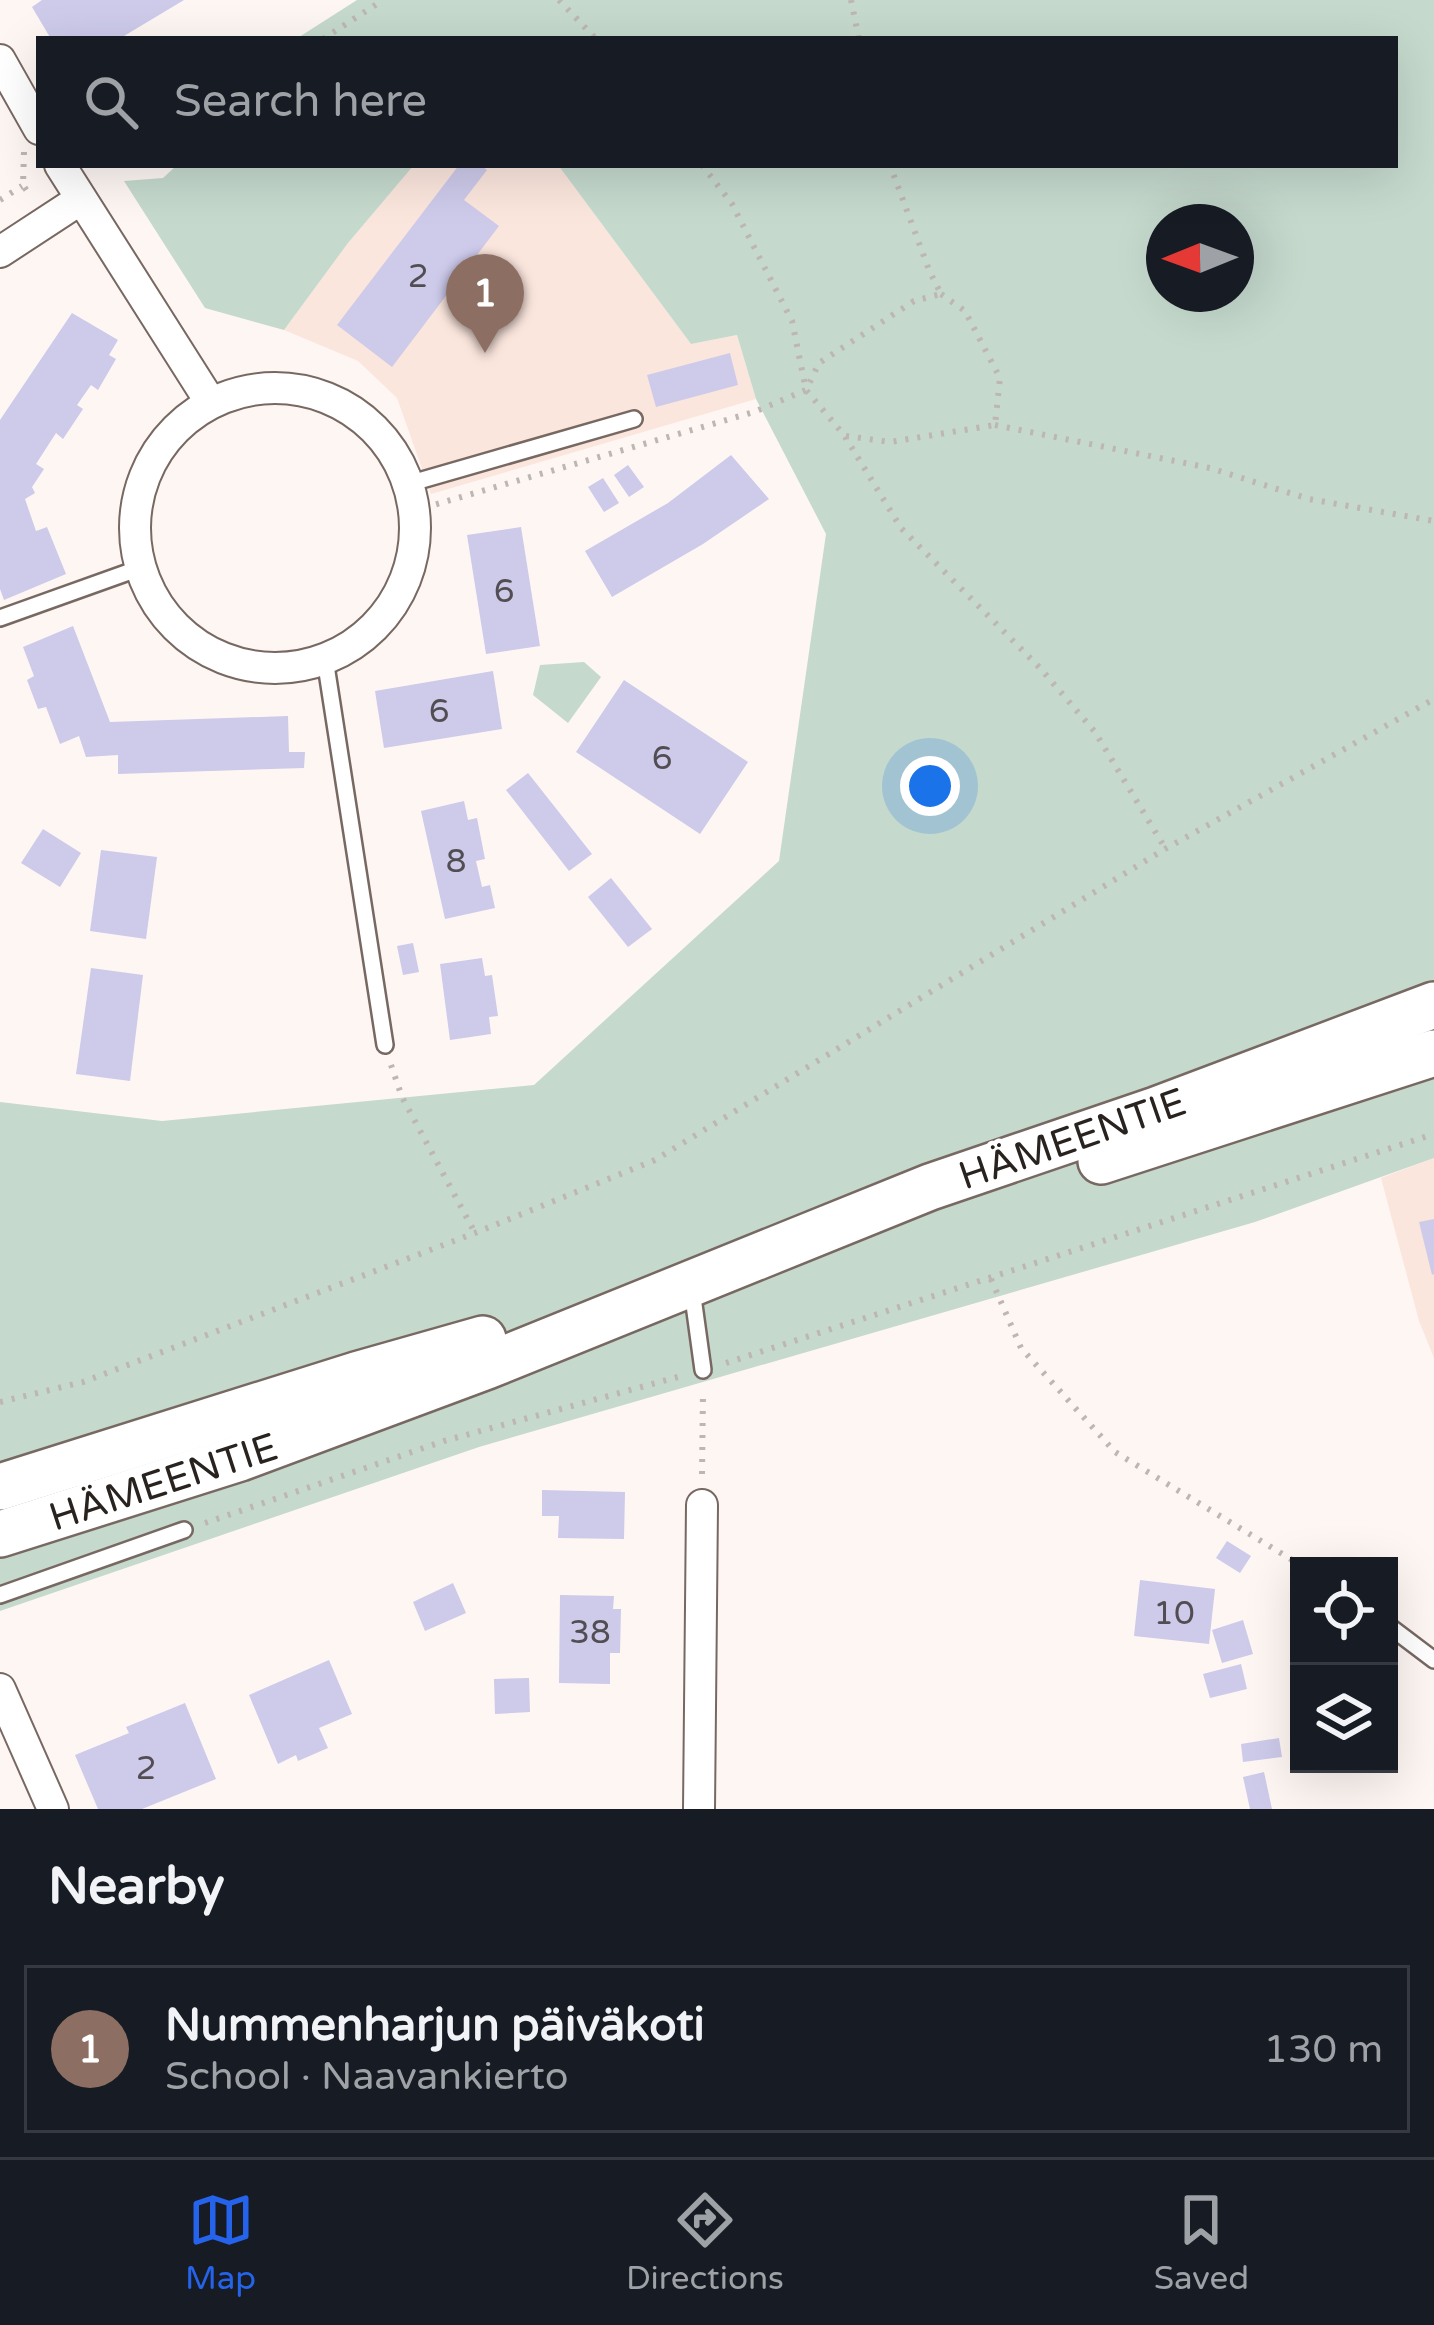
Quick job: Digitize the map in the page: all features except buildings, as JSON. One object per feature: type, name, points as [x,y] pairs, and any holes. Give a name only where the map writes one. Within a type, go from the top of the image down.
[{"type":"main road","name":"HÄMEENTIE","points":[[0,1534],[240,1458],[487,1366],[930,1187],[1156,1110],[1434,1005]]},
{"type":"main road","name":"HÄMEENTIE","points":[[0,1487],[478,1340],[940,1213],[1434,1053]]},
{"type":"street","points":[[0,60],[36,124]]},
{"type":"street","points":[[48,170],[81,199],[211,403]]},
{"type":"street","points":[[0,252],[81,199]]},
{"type":"street","points":[[289,388],[342,404],[375,430],[398,460],[411,497],[414,551],[396,598],[353,645],[295,667],[236,663],[212,653],[166,616],[140,568],[135,512],[154,455],[171,434],[211,403],[238,392],[289,388]]},
{"type":"street","points":[[699,1809],[702,1505]]},
{"type":"street","points":[[0,1689],[53,1809]]},
{"type":"lane","points":[[411,497],[634,418]]},
{"type":"lane","points":[[0,618],[140,568]]},
{"type":"lane","points":[[325,659],[385,1045]]},
{"type":"lane","points":[[688,1286],[704,1370]]},
{"type":"lane","points":[[0,1595],[184,1530]]},
{"type":"lane","points":[[1398,1633],[1434,1660]]},
{"type":"path","points":[[328,36],[383,0]]},
{"type":"path","points":[[560,0],[593,36]]},
{"type":"path","points":[[850,0],[858,36]]},
{"type":"path","points":[[704,168],[732,204],[792,321],[806,390],[844,435],[901,528],[1040,668],[1095,732],[1166,849]]},
{"type":"path","points":[[891,168],[941,294],[965,311],[1000,378],[995,425]]},
{"type":"path","points":[[0,200],[48,170]]},
{"type":"path","points":[[411,497],[754,412],[806,390],[819,363],[914,301],[941,294]]},
{"type":"path","points":[[844,435],[890,442],[995,425],[1210,468],[1309,499],[1434,521]]},
{"type":"path","points":[[0,1402],[83,1382],[655,1160],[1166,849],[1434,699]]},
{"type":"path","points":[[385,1045],[402,1097],[475,1233]]},
{"type":"path","points":[[184,1530],[444,1442],[704,1370],[1434,1134]]},
{"type":"path","points":[[990,1278],[1022,1348],[1115,1452],[1290,1559]]},
{"type":"path","points":[[702,1505],[704,1370]]},
{"type":"shaded area","points":[[411,168],[560,168],[691,344],[737,335],[756,399],[431,494],[397,398],[358,361],[284,330]]},
{"type":"shaded area","points":[[1434,1158],[1434,1358],[1419,1321],[1381,1178]]},
{"type":"green space","points":[[357,0],[1434,0],[1434,1158],[1255,1222],[479,1447],[0,1611],[0,1102],[162,1121],[534,1085],[779,861],[826,534],[756,399],[737,335],[691,344],[560,168],[1398,168],[1398,36],[301,36]]},
{"type":"green space","points":[[174,168],[411,168],[284,330],[205,308],[124,181],[163,178]]},
{"type":"green space","points":[[584,662],[601,677],[568,723],[533,695],[540,665]]},
{"type":"place","name":"Nummenharjun päiväkoti","points":[[485,353]]}]
